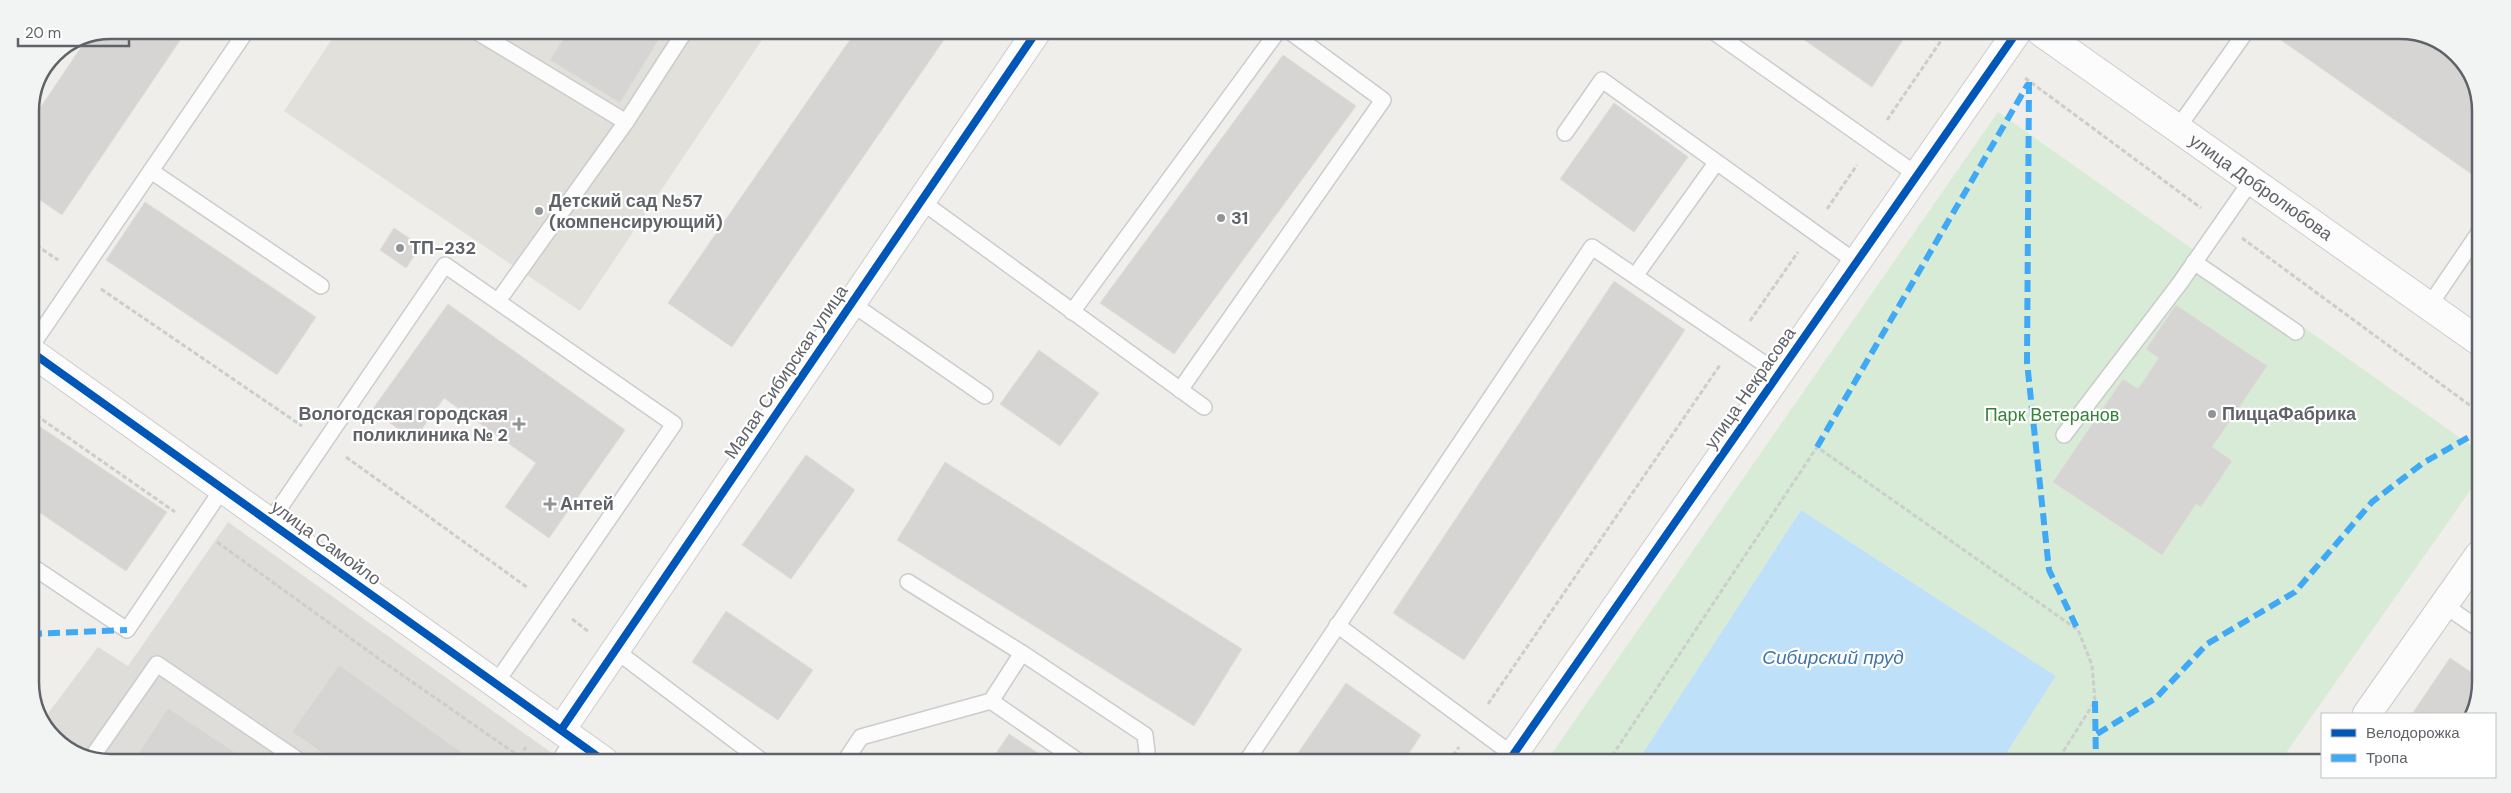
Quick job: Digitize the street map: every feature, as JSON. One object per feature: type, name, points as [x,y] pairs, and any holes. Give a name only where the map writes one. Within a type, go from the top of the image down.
[{"type":"street","name":"Малая Сибирская улица","points":[[565,743],[615,650],[1032,39]]},
{"type":"street","name":"улица Некрасова","points":[[1513,754],[2012,39]]},
{"type":"street","name":"улица Добролюбова","points":[[2051,39],[2472,336]]},
{"type":"street","name":"улица Самойло","points":[[39,356],[496,683],[565,743],[589,754]]},
{"type":"street","points":[[2368,713],[2472,565]]},
{"type":"lane","points":[[39,337],[241,39]]},
{"type":"lane","points":[[489,39],[626,122]]},
{"type":"lane","points":[[498,301],[626,122],[680,39]]},
{"type":"lane","points":[[1072,312],[1272,39]]},
{"type":"lane","points":[[1180,390],[1384,100],[1300,39]]},
{"type":"lane","points":[[1724,39],[1917,175]]},
{"type":"lane","points":[[2177,129],[2240,39]]},
{"type":"lane","points":[[1565,133],[1602,80],[1856,262]]},
{"type":"lane","points":[[1635,276],[1716,163]]},
{"type":"lane","points":[[151,171],[321,286]]},
{"type":"lane","points":[[2064,436],[2194,262],[2251,181]]},
{"type":"lane","points":[[921,201],[1204,407]]},
{"type":"lane","points":[[2429,306],[2472,243]]},
{"type":"lane","points":[[1251,754],[1592,247],[1778,373]]},
{"type":"lane","points":[[2194,262],[2296,332]]},
{"type":"lane","points":[[270,522],[445,265],[674,424],[496,683]]},
{"type":"lane","points":[[851,303],[985,396]]},
{"type":"lane","points":[[39,571],[127,630],[223,488]]},
{"type":"lane","points":[[908,582],[1022,653],[1145,735],[1147,754]]},
{"type":"lane","points":[[2444,605],[2472,625]]},
{"type":"lane","points":[[1337,625],[1473,726],[1505,754]]},
{"type":"lane","points":[[615,650],[753,754]]},
{"type":"lane","points":[[850,754],[861,737],[991,701],[1022,653]]},
{"type":"lane","points":[[95,753],[157,664],[289,754]]},
{"type":"lane","points":[[991,701],[1068,754]]},
{"type":"path","points":[[1454,754],[1942,39]]},
{"type":"path","points":[[1613,754],[1817,447],[2078,630],[2092,665],[2095,701],[2062,754]]},
{"type":"path","points":[[382,661],[516,754]]},
{"type":"shaded area","name":"Детский сад №57 (компенсирующий)","points":[[332,39],[763,39],[580,311],[284,111]]},
{"type":"shaded area","points":[[228,522],[553,754],[101,754],[79,747],[60,733],[47,715],[98,647],[128,666]]},
{"type":"green space","name":"Парк Ветеранов","points":[[1998,112],[2472,446],[2472,488],[2285,754],[2006,754],[2056,676],[1801,510],[1642,754],[1552,754]]},
{"type":"water","name":"Сибирский пруд","points":[[1801,510],[2056,676],[2006,754],[1642,754]]},
{"type":"building","points":[[110,39],[181,39],[62,215],[39,199],[39,110],[83,44],[96,40]]},
{"type":"building","points":[[563,39],[659,39],[620,103],[550,60]]},
{"type":"building","points":[[850,39],[944,39],[732,347],[668,303]]},
{"type":"building","points":[[1803,39],[1903,39],[1872,87]]},
{"type":"building","points":[[2280,39],[2410,39],[2430,45],[2454,63],[2467,83],[2472,106],[2472,174]]},
{"type":"building","name":"31","points":[[1283,55],[1356,106],[1174,354],[1100,303]]},
{"type":"building","points":[[1614,103],[1688,157],[1634,232],[1560,179]]},
{"type":"building","points":[[145,202],[316,317],[277,375],[106,260]]},
{"type":"building","name":"ТП-232","points":[[394,228],[421,246],[406,268],[380,250]]},
{"type":"building","points":[[1614,281],[1685,330],[1464,660],[1393,613]]},
{"type":"building","points":[[448,304],[625,430],[549,538],[505,507],[536,463],[444,398],[414,440],[372,410]]},
{"type":"building","points":[[2176,305],[2267,366],[2212,447],[2232,461],[2201,507],[2196,504],[2162,555],[2053,482],[2123,379],[2138,389],[2159,358],[2146,349]]},
{"type":"building","points":[[1039,350],[1099,393],[1060,446],[1000,404]]},
{"type":"building","points":[[39,426],[167,512],[126,571],[39,512]]},
{"type":"building","points":[[806,455],[855,490],[791,579],[742,545]]},
{"type":"building","points":[[945,462],[1242,649],[1194,726],[897,540]]},
{"type":"building","points":[[726,611],[813,670],[778,720],[692,662]]},
{"type":"building","points":[[2450,658],[2472,673],[2472,692],[2465,713],[2413,713]]},
{"type":"building","points":[[339,665],[464,754],[323,754],[292,732]]},
{"type":"building","points":[[1346,683],[1421,735],[1408,754],[1297,754]]},
{"type":"building","points":[[168,708],[238,754],[138,754]]},
{"type":"building","points":[[1009,734],[1039,754],[996,754]]},
{"type":"marked path","points":[[2029,82],[2027,362],[2049,570],[2078,630]]},
{"type":"marked path","points":[[1817,447],[2028,84]]},
{"type":"marked path","points":[[2097,734],[2156,698],[2207,644],[2295,592],[2372,502],[2423,463],[2472,436]]},
{"type":"marked path","points":[[39,634],[127,630]]},
{"type":"marked path","points":[[2095,701],[2096,754]]},
{"type":"cycle path","points":[[561,730],[1032,39]]},
{"type":"cycle path","points":[[1514,754],[2012,39]]},
{"type":"cycle path","points":[[39,357],[594,754]]},
{"type":"place","name":"Детский сад №57 (компенсирующий)","points":[[539,211]]},
{"type":"place","name":"31","points":[[1221,218]]},
{"type":"place","name":"ТП-232","points":[[400,248]]},
{"type":"place","name":"ПиццаФабрика","points":[[2212,414]]},
{"type":"place","name":"Вологодская городская поликлиника № 2","points":[[519,424]]},
{"type":"place","name":"Антей","points":[[550,504]]}]
